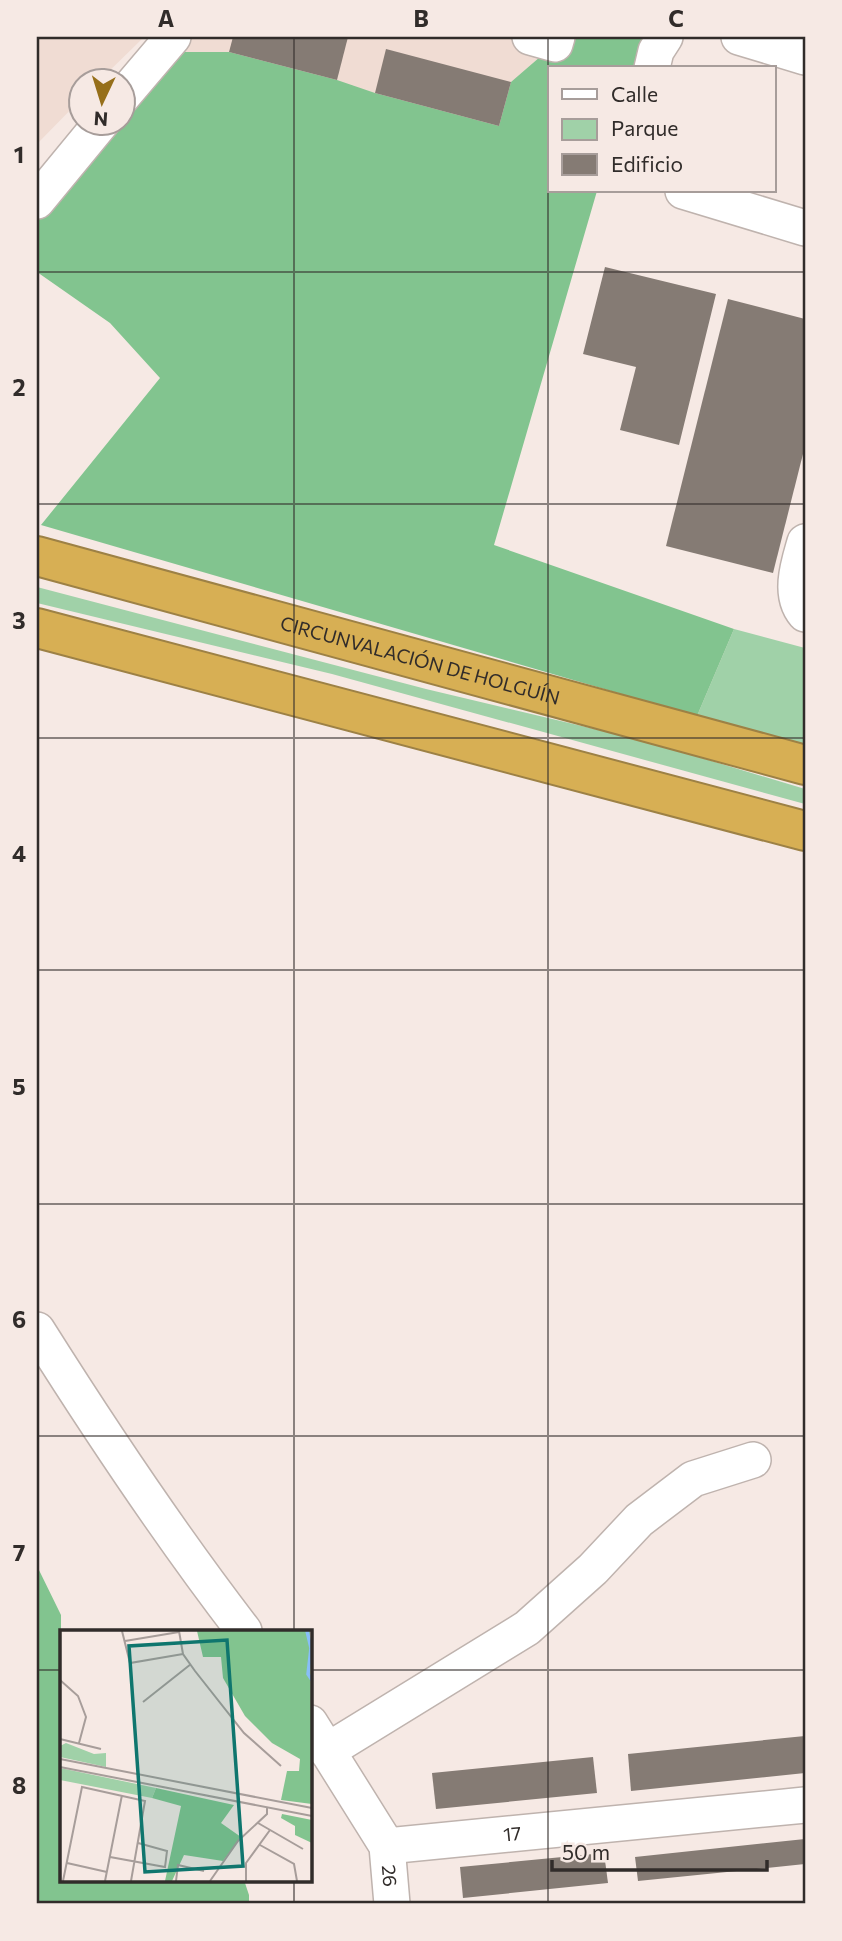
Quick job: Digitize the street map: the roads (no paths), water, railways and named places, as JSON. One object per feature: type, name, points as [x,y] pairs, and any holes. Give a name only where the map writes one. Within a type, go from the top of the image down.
[{"type":"highway","name":"CIRCUNVALACIÓN DE HOLGUÍN","points":[[37,556],[805,765]]},
{"type":"highway","points":[[37,628],[805,831]]},
{"type":"street","points":[[136,81],[173,37]]},
{"type":"street","points":[[530,37],[555,44],[557,37]]},
{"type":"street","points":[[652,66],[656,51],[664,37]]},
{"type":"street","points":[[739,37],[805,57]]},
{"type":"street","points":[[37,201],[90,136]]},
{"type":"street","points":[[686,192],[805,228]]},
{"type":"street","points":[[805,542],[797,575],[797,594],[801,610],[805,614]]},
{"type":"street","points":[[37,1330],[79,1397],[194,1566],[243,1630]]},
{"type":"street","points":[[387,1846],[319,1737],[527,1628],[593,1569],[639,1520],[693,1479],[753,1460]]},
{"type":"street","name":"17","points":[[387,1846],[805,1805]]},
{"type":"street","name":"26","points":[[387,1846],[392,1904]]}]
